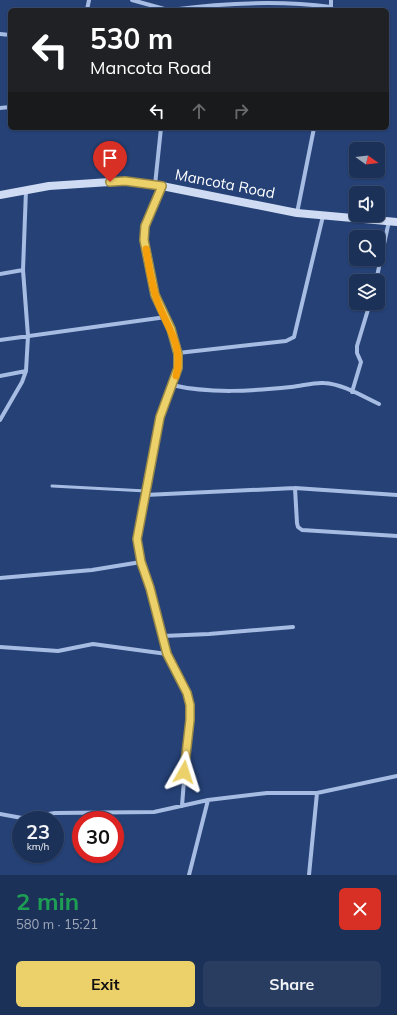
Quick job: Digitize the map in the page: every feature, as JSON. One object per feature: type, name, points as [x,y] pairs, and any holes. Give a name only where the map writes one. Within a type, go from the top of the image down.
[{"type":"main road","name":"Mancota Road","points":[[0,195],[48,186],[125,181],[323,216],[393,221]]},
{"type":"street","points":[[132,0],[162,8]]},
{"type":"street","points":[[182,8],[219,2],[306,2],[331,8],[331,0]]},
{"type":"street","points":[[161,130],[158,186],[145,226],[144,240],[155,295],[166,317],[178,354],[178,368],[160,417],[137,539],[141,562],[167,654],[187,693],[190,705],[182,806]]},
{"type":"street","points":[[297,212],[314,130]]},
{"type":"street","points":[[0,420],[22,382],[26,371],[28,336],[23,270],[26,190]]},
{"type":"street","points":[[178,354],[286,341],[294,337],[323,216]]},
{"type":"street","points":[[378,274],[393,221]]},
{"type":"street","points":[[0,274],[23,270]]},
{"type":"street","points":[[352,392],[361,362],[357,353],[357,346],[368,310]]},
{"type":"street","points":[[0,340],[166,317]]},
{"type":"street","points":[[0,376],[26,371]]},
{"type":"street","points":[[172,385],[195,390],[218,390],[292,387],[323,383],[337,385],[378,404]]},
{"type":"street","points":[[145,493],[295,488],[397,495]]},
{"type":"street","points":[[295,488],[297,523],[298,527],[302,530],[397,536]]},
{"type":"street","points":[[0,578],[92,570],[141,562]]},
{"type":"street","points":[[163,636],[210,634],[293,627]]},
{"type":"street","points":[[0,647],[58,652],[93,644],[167,654]]},
{"type":"street","points":[[0,814],[22,818],[55,813],[154,812],[208,800],[267,793],[316,793],[397,776]]},
{"type":"street","points":[[309,875],[316,793]]},
{"type":"street","points":[[190,875],[208,800]]},
{"type":"lane","points":[[52,486],[145,493]]},
{"type":"slow traffic","points":[[146,249],[158,305],[166,317],[171,329],[178,354],[178,368],[176,376]]},
{"type":"route","points":[[110,182],[125,181],[162,186],[145,226],[144,240],[155,295],[158,305],[166,317],[171,329],[178,354],[178,368],[176,377],[160,417],[137,539],[141,562],[150,588],[167,654],[171,665],[187,693],[190,705],[190,720],[184,772]]}]
